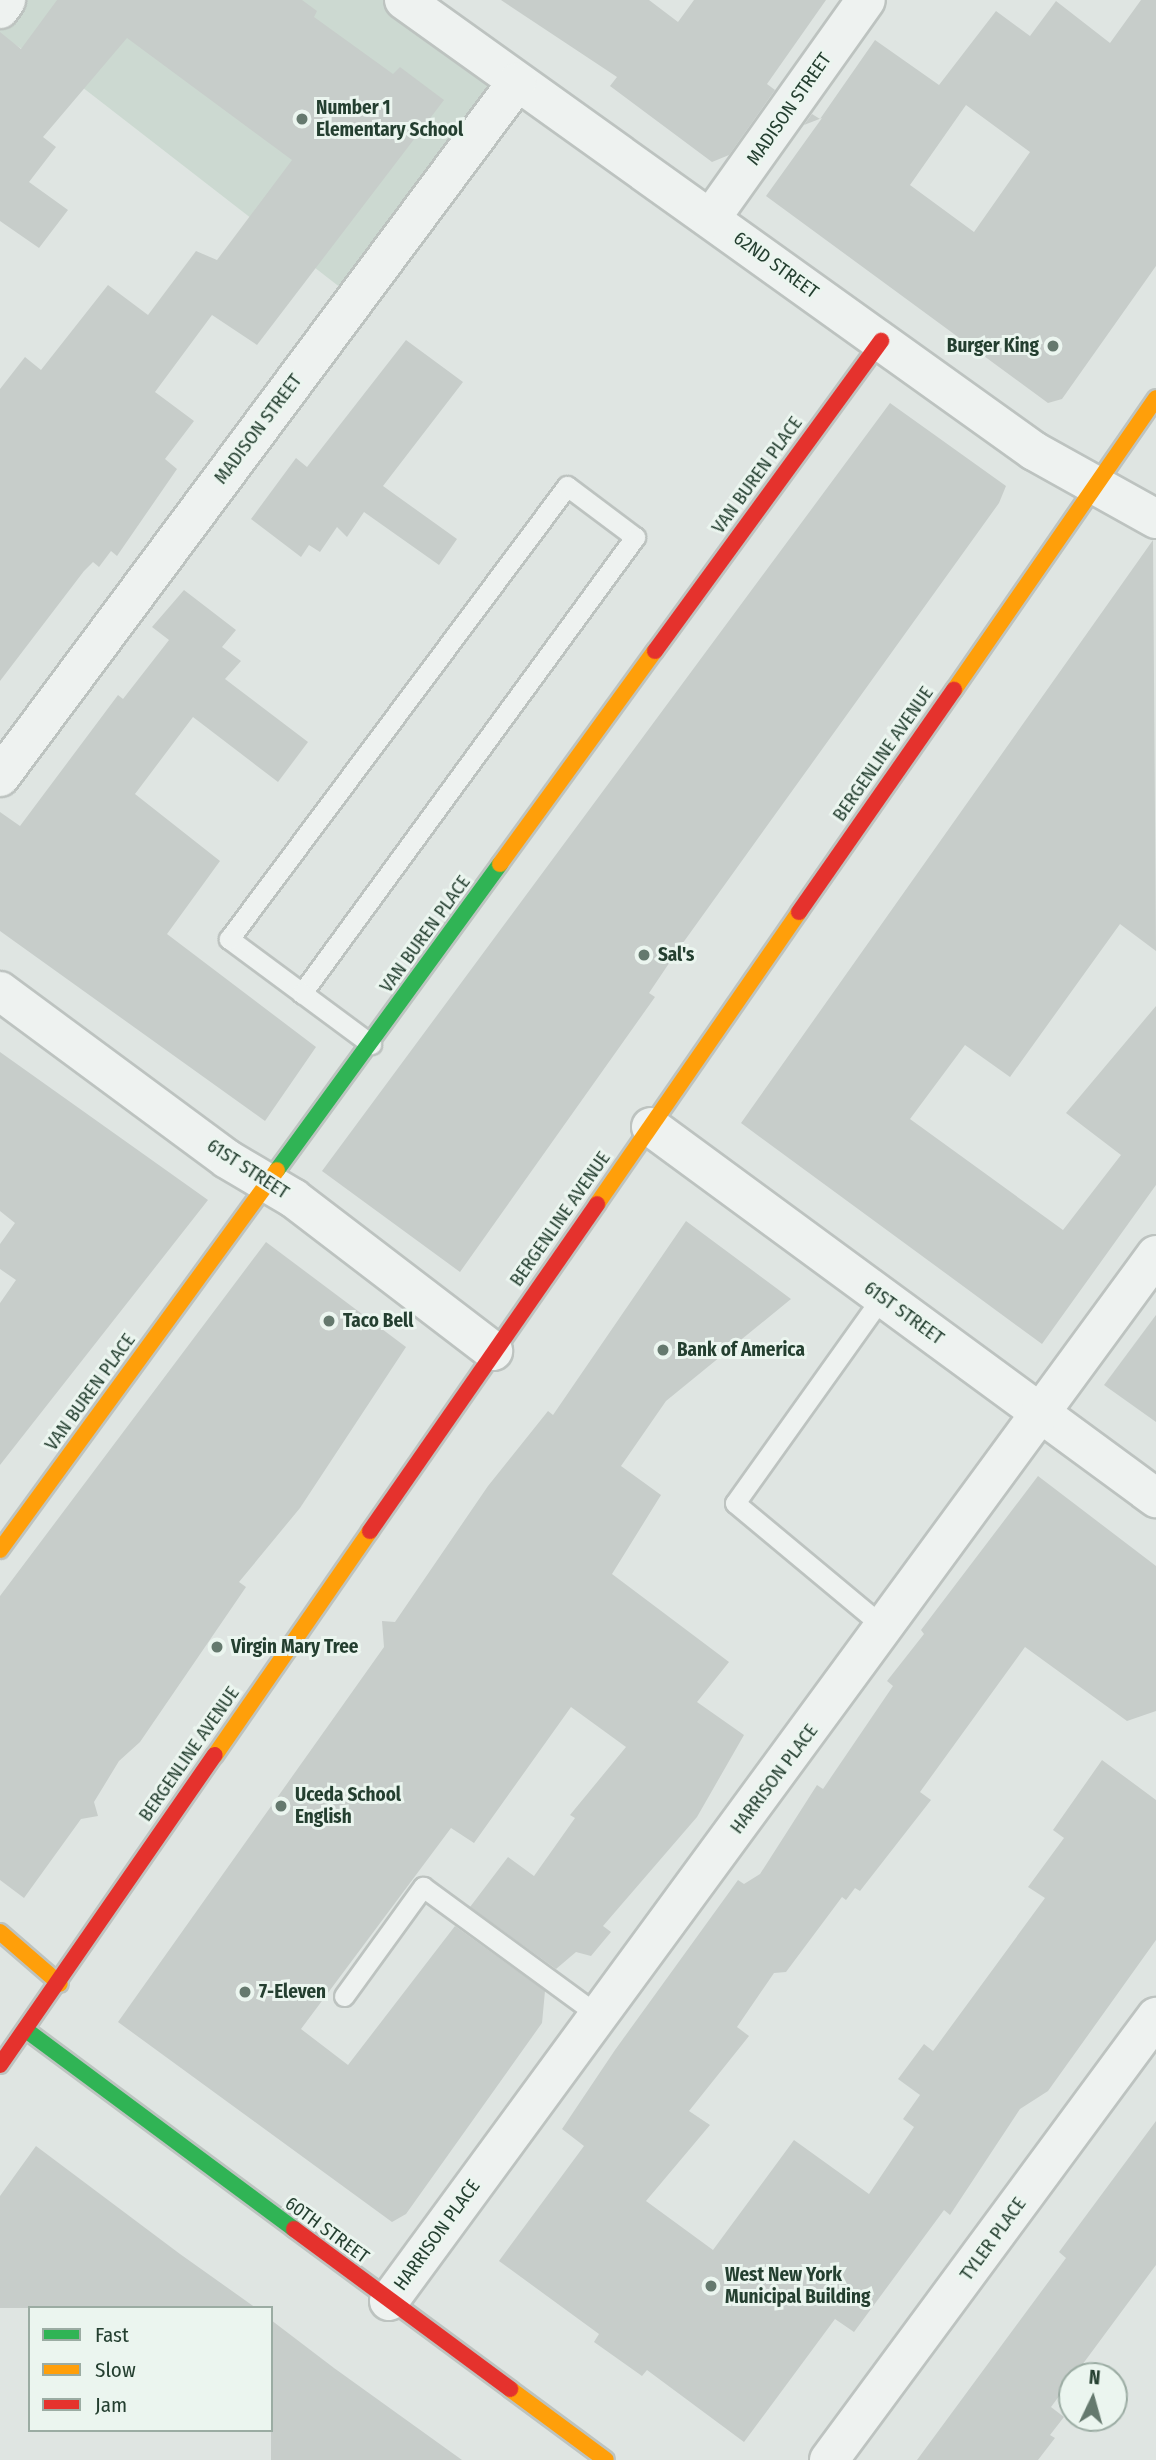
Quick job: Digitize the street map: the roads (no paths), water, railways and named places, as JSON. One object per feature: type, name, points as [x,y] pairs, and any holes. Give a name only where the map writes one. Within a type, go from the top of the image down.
[{"type":"street","points":[[0,9],[6,0]]},
{"type":"street","name":"62ND STREET","points":[[404,0],[1034,451],[1156,519]]},
{"type":"street","name":"MADISON STREET","points":[[711,218],[866,0]]},
{"type":"street","name":"MADISON STREET","points":[[0,777],[516,82]]},
{"type":"street","name":"VAN BUREN PLACE","points":[[0,1550],[372,1044],[881,341]]},
{"type":"street","name":"BERGENLINE AVENUE","points":[[0,2065],[60,1984],[493,1351],[652,1127],[1156,398]]},
{"type":"street","name":"61ST STREET","points":[[0,991],[269,1184],[493,1351]]},
{"type":"street","name":"61ST STREET","points":[[652,1127],[1156,1499]]},
{"type":"street","name":"HARRISON PLACE","points":[[389,2301],[886,1629],[1156,1255]]},
{"type":"street","points":[[0,1933],[60,1984]]},
{"type":"street","name":"TYLER PLACE","points":[[829,2460],[1156,2017]]},
{"type":"street","name":"60TH STREET","points":[[26,2030],[606,2460]]},
{"type":"lane","points":[[302,993],[635,537],[567,486],[229,939],[302,993],[372,1044]]},
{"type":"lane","points":[[882,1297],[736,1503],[886,1629]]},
{"type":"lane","points":[[344,1996],[422,1887],[598,2015]]},
{"type":"place","name":"Number 1 Elementary School","points":[[302,119]]},
{"type":"place","name":"Burger King","points":[[1053,346]]},
{"type":"place","name":"Sal's","points":[[644,955]]},
{"type":"place","name":"Taco Bell","points":[[329,1321]]},
{"type":"place","name":"Bank of America","points":[[663,1350]]},
{"type":"place","name":"Virgin Mary Tree","points":[[217,1647]]},
{"type":"place","name":"Uceda School English","points":[[281,1806]]},
{"type":"place","name":"7-Eleven","points":[[245,1992]]},
{"type":"place","name":"West New York Municipal Building","points":[[711,2286]]}]
